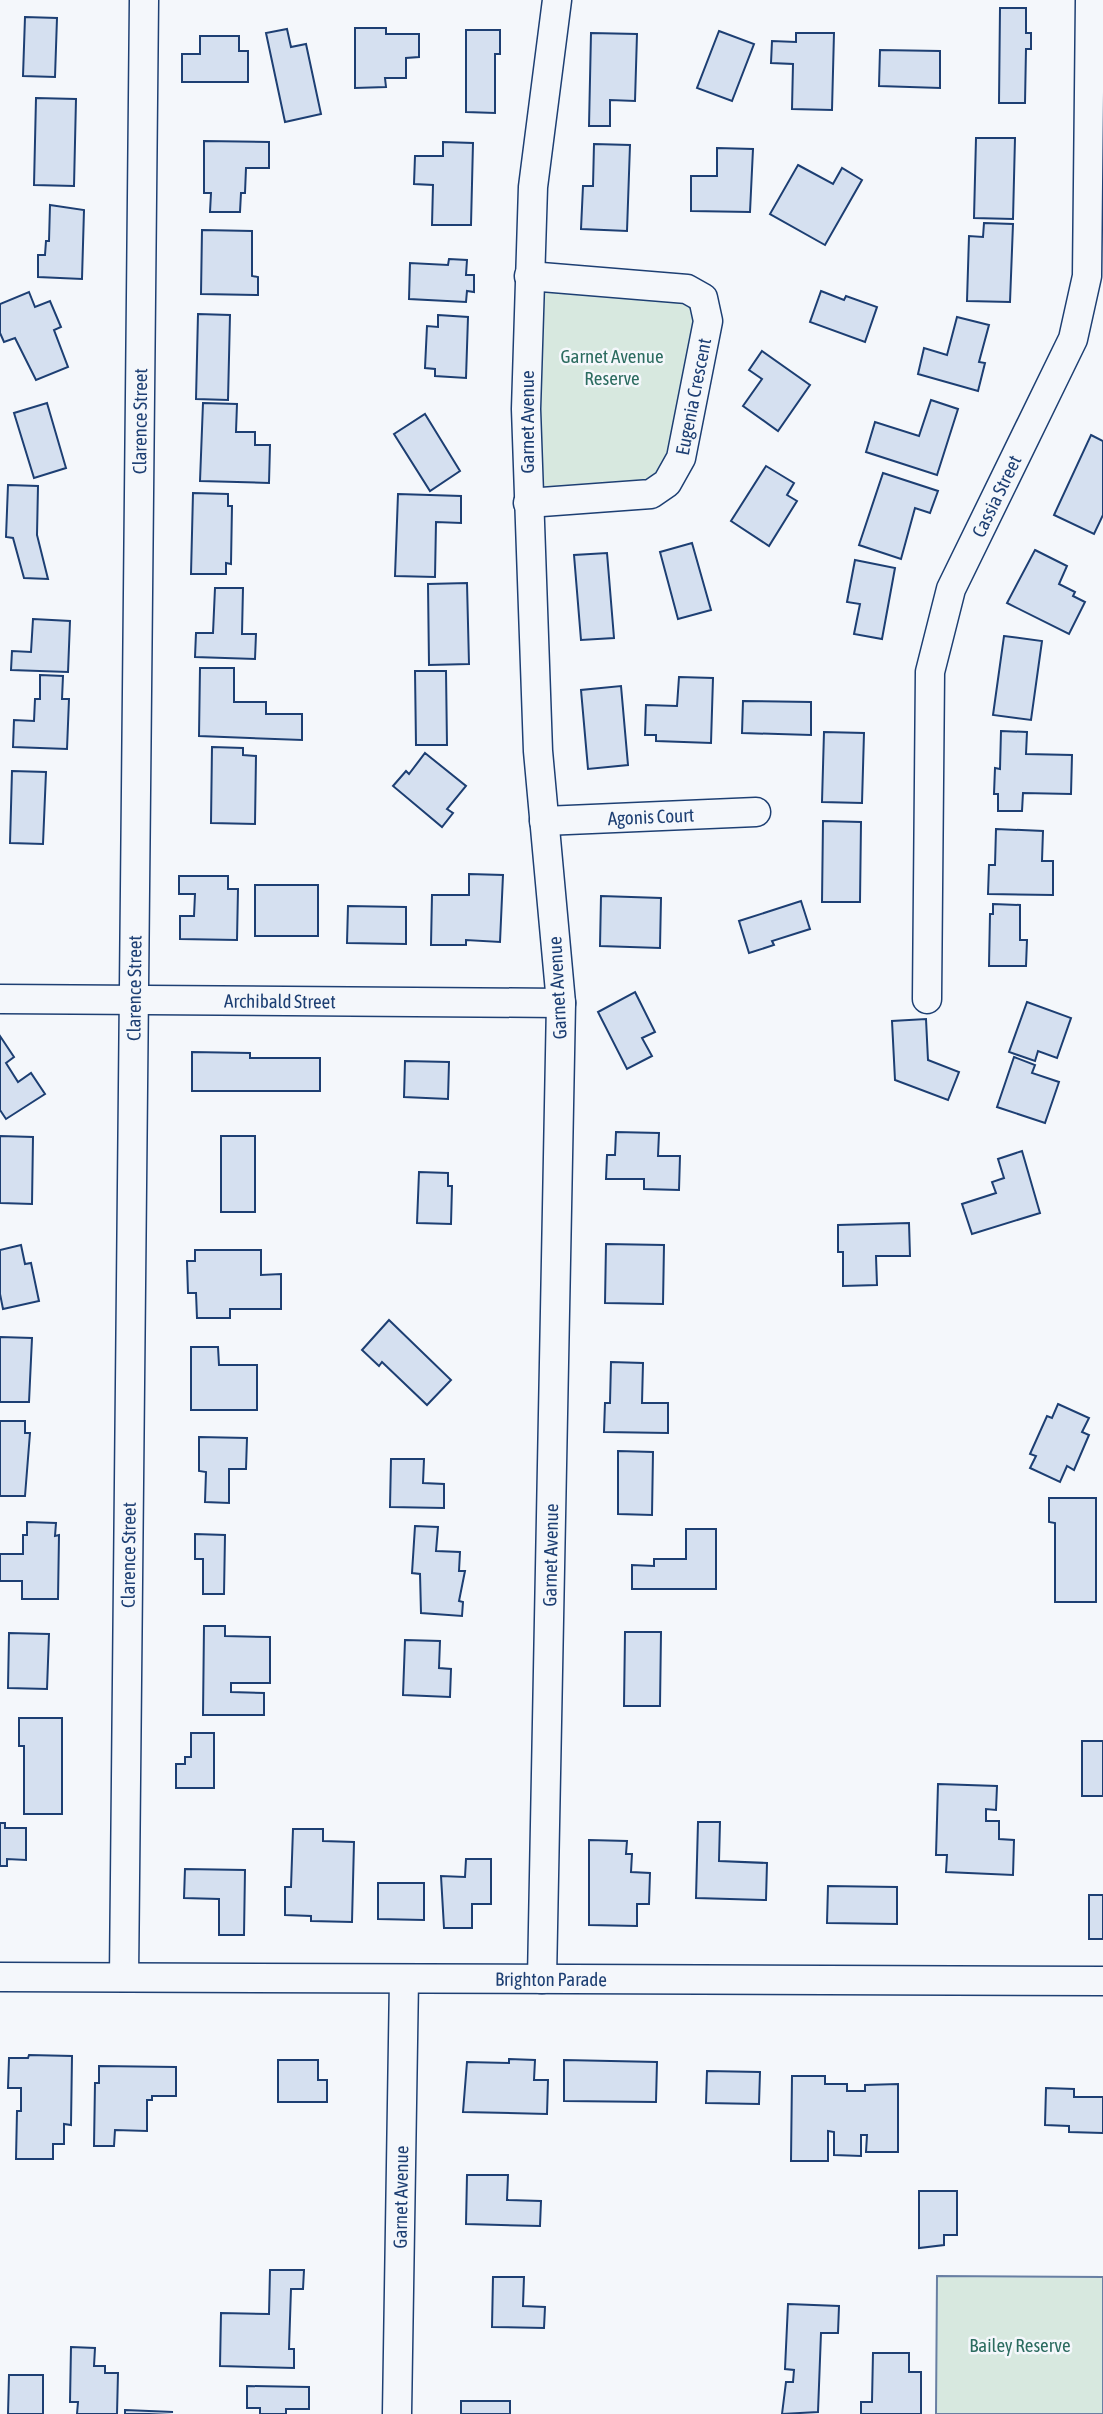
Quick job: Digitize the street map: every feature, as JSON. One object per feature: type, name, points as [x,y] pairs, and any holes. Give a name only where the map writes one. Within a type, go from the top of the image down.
[{"type":"street","name":"Clarence Street","points":[[124,1977],[144,0]]},
{"type":"street","name":"Garnet Avenue","points":[[542,1979],[561,1003],[544,821],[528,503],[529,276],[533,187],[557,0]]},
{"type":"street","name":"Cassia Street","points":[[927,999],[930,672],[951,589],[1073,339],[1095,279],[1090,0]]},
{"type":"street","name":"Eugenia Crescent","points":[[528,503],[651,494],[667,483],[681,458],[708,321],[703,298],[687,289],[529,276]]},
{"type":"street","name":"Agonis Court","points":[[544,821],[756,812]]},
{"type":"street","name":"Archibald Street","points":[[0,999],[561,1003]]},
{"type":"street","name":"Brighton Parade","points":[[0,1977],[1103,1981]]},
{"type":"street","name":"Garnet Avenue","points":[[397,2414],[404,1979]]},
{"type":"green space","name":"Garnet Avenue Reserve","points":[[537,283],[682,297],[700,321],[673,453],[645,488],[535,494]]},
{"type":"green space","name":"Bailey Reserve","points":[[937,2276],[1103,2277],[1103,2414],[936,2414]]},
{"type":"building","points":[[1000,8],[1026,8],[1026,33],[1031,33],[1031,49],[1026,49],[1025,103],[999,103]]},
{"type":"building","points":[[25,17],[57,18],[55,77],[23,76]]},
{"type":"building","points":[[355,28],[386,28],[386,34],[419,34],[419,57],[406,58],[406,78],[385,78],[386,87],[355,88]]},
{"type":"building","points":[[287,29],[291,47],[306,44],[321,114],[285,122],[266,33]]},
{"type":"building","points":[[466,30],[500,30],[500,54],[495,54],[495,113],[466,112]]},
{"type":"building","points":[[719,31],[754,44],[732,101],[697,88]]},
{"type":"building","points":[[591,33],[637,34],[635,101],[610,100],[610,126],[589,126]]},
{"type":"building","points":[[796,33],[834,33],[832,110],[792,109],[793,64],[771,63],[772,41],[796,42]]},
{"type":"building","points":[[200,36],[239,36],[239,51],[248,51],[248,82],[182,82],[182,54],[200,54]]},
{"type":"building","points":[[880,50],[940,51],[940,88],[879,86]]},
{"type":"building","points":[[36,98],[76,99],[74,186],[34,185]]},
{"type":"building","points":[[976,138],[1015,138],[1013,219],[974,218]]},
{"type":"building","points":[[204,141],[269,142],[269,168],[246,168],[245,193],[241,193],[240,212],[210,212],[211,193],[204,193]]},
{"type":"building","points":[[443,142],[473,143],[471,225],[432,225],[433,185],[414,184],[415,156],[443,156]]},
{"type":"building","points":[[594,144],[630,145],[627,231],[581,229],[583,186],[593,186]]},
{"type":"building","points":[[717,148],[753,149],[750,212],[691,211],[691,176],[717,176]]},
{"type":"building","points":[[798,165],[833,184],[842,168],[862,180],[825,245],[770,214]]},
{"type":"building","points":[[50,205],[84,210],[82,279],[38,277],[38,255],[45,255],[46,241],[49,241]]},
{"type":"building","points":[[984,223],[1013,224],[1010,302],[967,301],[969,236],[983,237]]},
{"type":"building","points":[[202,230],[252,231],[252,276],[258,277],[258,295],[201,294]]},
{"type":"building","points":[[449,259],[467,260],[466,275],[474,275],[474,292],[467,291],[466,302],[409,299],[410,263],[448,265]]},
{"type":"building","points":[[821,291],[844,300],[846,296],[877,307],[865,342],[810,322]]},
{"type":"building","points":[[29,292],[35,307],[50,301],[61,327],[54,330],[68,367],[36,380],[15,338],[4,342],[0,333],[0,304]]},
{"type":"building","points":[[198,314],[230,315],[228,400],[196,399]]},
{"type":"building","points":[[438,315],[468,317],[466,378],[435,376],[435,369],[425,368],[427,326],[438,327]]},
{"type":"building","points":[[957,317],[989,325],[979,362],[985,363],[978,391],[918,374],[924,348],[947,355]]},
{"type":"building","points":[[762,351],[810,385],[778,431],[743,406],[762,379],[749,370]]},
{"type":"building","points":[[931,400],[958,409],[937,475],[866,452],[875,422],[919,436]]},
{"type":"building","points":[[47,403],[66,468],[34,478],[14,413]]},
{"type":"building","points":[[203,403],[237,404],[236,432],[255,432],[255,445],[270,445],[269,483],[200,481]]},
{"type":"building","points":[[425,414],[460,471],[430,491],[394,434]]},
{"type":"building","points":[[1091,435],[1103,441],[1103,515],[1094,534],[1054,515]]},
{"type":"building","points":[[766,466],[794,483],[787,495],[797,501],[769,546],[731,521]]},
{"type":"building","points":[[883,473],[938,491],[930,513],[915,508],[901,559],[859,545]]},
{"type":"building","points":[[8,485],[38,486],[37,535],[48,579],[24,578],[13,538],[6,537]]},
{"type":"building","points":[[193,493],[228,494],[228,506],[232,506],[231,564],[226,563],[226,574],[191,574]]},
{"type":"building","points":[[398,494],[461,496],[461,523],[436,522],[435,577],[395,576]]},
{"type":"building","points":[[692,543],[711,610],[678,619],[660,552]]},
{"type":"building","points":[[1035,550],[1067,566],[1059,584],[1075,592],[1073,596],[1085,602],[1069,634],[1007,603]]},
{"type":"building","points":[[607,553],[614,638],[581,640],[574,555]]},
{"type":"building","points":[[855,560],[895,568],[882,639],[854,634],[860,604],[847,602]]},
{"type":"building","points":[[467,583],[469,664],[429,665],[428,584]]},
{"type":"building","points":[[215,588],[243,588],[242,634],[256,634],[255,659],[195,657],[196,633],[213,633]]},
{"type":"building","points":[[33,619],[70,621],[68,672],[11,670],[12,651],[31,652]]},
{"type":"building","points":[[1004,636],[1042,641],[1031,720],[993,715]]},
{"type":"building","points":[[200,668],[234,668],[234,702],[266,702],[266,714],[302,714],[302,740],[199,736]]},
{"type":"building","points":[[415,671],[446,671],[447,745],[416,745]]},
{"type":"building","points":[[40,675],[63,676],[62,699],[69,699],[67,749],[13,747],[14,720],[34,721],[35,699],[40,699]]},
{"type":"building","points":[[679,677],[713,678],[711,743],[656,741],[656,735],[645,735],[646,705],[677,706]]},
{"type":"building","points":[[621,686],[628,765],[588,769],[581,690]]},
{"type":"building","points":[[743,701],[811,702],[811,735],[742,733]]},
{"type":"building","points":[[1001,731],[1027,732],[1026,754],[1072,755],[1071,794],[1023,793],[1022,811],[998,811],[998,794],[994,794],[995,768],[1000,769]]},
{"type":"building","points":[[824,732],[864,733],[862,803],[822,802]]},
{"type":"building","points":[[212,747],[243,748],[243,755],[256,756],[255,824],[211,823]]},
{"type":"building","points":[[425,753],[466,786],[447,809],[453,813],[442,827],[393,786],[406,771],[409,774]]},
{"type":"building","points":[[12,771],[46,772],[43,844],[10,843]]},
{"type":"building","points":[[823,821],[861,822],[860,902],[822,902]]},
{"type":"building","points":[[996,829],[1043,831],[1042,861],[1053,861],[1053,895],[988,894],[989,865],[995,865]]},
{"type":"building","points":[[469,874],[503,875],[500,942],[466,940],[466,945],[431,945],[432,895],[469,895]]},
{"type":"building","points":[[179,876],[228,876],[228,889],[238,889],[237,940],[180,939],[180,916],[194,916],[195,894],[179,894]]},
{"type":"building","points":[[255,885],[318,885],[318,936],[255,936]]},
{"type":"building","points":[[601,896],[661,898],[660,948],[600,946]]},
{"type":"building","points":[[801,901],[810,929],[772,941],[774,945],[749,953],[739,921]]},
{"type":"building","points":[[993,904],[1020,905],[1020,940],[1027,940],[1026,966],[989,966],[990,914],[993,914]]},
{"type":"building","points":[[348,906],[406,907],[406,944],[347,943]]},
{"type":"building","points":[[635,992],[655,1032],[642,1038],[652,1056],[627,1069],[598,1012]]},
{"type":"building","points":[[1027,1002],[1071,1018],[1057,1058],[1038,1051],[1035,1061],[1009,1052]]},
{"type":"building","points":[[926,1019],[928,1060],[959,1072],[948,1100],[895,1080],[892,1021]]},
{"type":"building","points":[[0,1036],[14,1057],[6,1063],[18,1082],[31,1073],[45,1094],[6,1119],[0,1110]]},
{"type":"building","points":[[192,1052],[250,1053],[250,1058],[320,1058],[320,1091],[192,1091]]},
{"type":"building","points":[[1014,1057],[1035,1065],[1032,1073],[1059,1082],[1045,1123],[997,1107]]},
{"type":"building","points":[[405,1061],[449,1062],[448,1099],[404,1097]]},
{"type":"building","points":[[616,1132],[659,1133],[658,1156],[680,1156],[679,1190],[644,1189],[644,1179],[606,1179],[607,1155],[615,1155]]},
{"type":"building","points":[[0,1136],[33,1137],[32,1204],[0,1203]]},
{"type":"building","points":[[221,1136],[255,1136],[255,1212],[221,1212]]},
{"type":"building","points":[[1022,1151],[1040,1213],[972,1234],[962,1204],[996,1193],[992,1182],[1004,1178],[998,1159]]},
{"type":"building","points":[[419,1172],[448,1173],[448,1186],[452,1186],[451,1224],[417,1223]]},
{"type":"building","points":[[909,1223],[910,1256],[876,1256],[877,1285],[843,1286],[843,1252],[838,1252],[838,1225]]},
{"type":"building","points":[[606,1244],[664,1245],[663,1304],[605,1303]]},
{"type":"building","points":[[21,1245],[25,1264],[31,1263],[39,1301],[3,1309],[0,1294],[0,1250]]},
{"type":"building","points":[[195,1250],[261,1250],[261,1275],[281,1274],[281,1309],[230,1309],[230,1318],[197,1318],[196,1293],[188,1293],[187,1261],[195,1261]]},
{"type":"building","points":[[389,1320],[451,1380],[427,1405],[382,1362],[379,1366],[362,1350]]},
{"type":"building","points":[[0,1337],[32,1338],[29,1402],[0,1402]]},
{"type":"building","points":[[191,1347],[218,1347],[219,1365],[257,1365],[257,1410],[191,1410]]},
{"type":"building","points":[[611,1362],[643,1363],[642,1403],[668,1403],[668,1433],[604,1432],[605,1403],[610,1403]]},
{"type":"building","points":[[1058,1404],[1089,1418],[1082,1432],[1089,1435],[1074,1470],[1067,1466],[1060,1482],[1030,1468],[1036,1456],[1030,1454],[1047,1416],[1052,1418]]},
{"type":"building","points":[[0,1421],[25,1421],[25,1433],[30,1433],[25,1496],[0,1496]]},
{"type":"building","points":[[199,1437],[247,1438],[246,1469],[229,1469],[229,1503],[205,1502],[206,1472],[199,1471]]},
{"type":"building","points":[[618,1451],[653,1452],[652,1515],[618,1514]]},
{"type":"building","points":[[391,1459],[424,1459],[423,1483],[444,1484],[444,1508],[390,1507]]},
{"type":"building","points":[[1049,1498],[1096,1498],[1096,1602],[1055,1602],[1055,1523],[1049,1522]]},
{"type":"building","points":[[27,1522],[56,1523],[55,1536],[59,1535],[58,1599],[22,1599],[22,1581],[0,1581],[0,1554],[23,1554],[23,1535],[27,1535]]},
{"type":"building","points":[[415,1526],[438,1527],[436,1551],[460,1552],[459,1571],[465,1571],[459,1601],[463,1602],[462,1616],[421,1613],[420,1574],[412,1573]]},
{"type":"building","points":[[686,1529],[716,1529],[716,1589],[632,1589],[632,1565],[654,1566],[654,1559],[686,1559]]},
{"type":"building","points":[[195,1534],[225,1535],[224,1594],[203,1594],[203,1559],[195,1559]]},
{"type":"building","points":[[204,1626],[225,1626],[225,1636],[270,1637],[270,1683],[231,1683],[231,1692],[264,1693],[264,1715],[203,1715]]},
{"type":"building","points":[[625,1632],[661,1632],[660,1706],[624,1706]]},
{"type":"building","points":[[9,1633],[49,1634],[47,1689],[8,1688]]},
{"type":"building","points":[[405,1640],[440,1641],[439,1668],[451,1669],[450,1697],[403,1695]]},
{"type":"building","points":[[19,1718],[62,1718],[62,1814],[24,1814],[24,1746],[19,1746]]},
{"type":"building","points":[[191,1733],[214,1733],[214,1788],[176,1788],[176,1764],[185,1764],[185,1757],[191,1757]]},
{"type":"building","points":[[1082,1741],[1103,1741],[1103,1796],[1082,1796]]},
{"type":"building","points":[[938,1784],[997,1786],[996,1810],[986,1809],[986,1821],[999,1821],[999,1839],[1014,1840],[1013,1875],[946,1872],[947,1855],[936,1855]]},
{"type":"building","points":[[698,1822],[720,1822],[719,1861],[767,1863],[766,1900],[696,1898]]},
{"type":"building","points":[[0,1823],[5,1823],[5,1828],[26,1828],[26,1860],[7,1859],[7,1866],[0,1866]]},
{"type":"building","points":[[293,1829],[323,1829],[323,1841],[354,1842],[352,1922],[311,1921],[311,1916],[285,1915],[285,1887],[291,1887]]},
{"type":"building","points":[[589,1840],[627,1841],[626,1854],[632,1854],[631,1872],[650,1873],[649,1904],[637,1904],[637,1926],[589,1925]]},
{"type":"building","points":[[466,1859],[491,1859],[491,1904],[472,1904],[472,1928],[444,1928],[441,1876],[465,1877]]},
{"type":"building","points":[[185,1869],[245,1870],[244,1935],[219,1935],[219,1899],[184,1898]]},
{"type":"building","points":[[378,1883],[424,1883],[424,1920],[378,1919]]},
{"type":"building","points":[[828,1886],[897,1887],[897,1924],[827,1923]]},
{"type":"building","points":[[1089,1895],[1103,1895],[1103,1939],[1089,1939]]},
{"type":"building","points":[[29,2055],[72,2056],[71,2125],[64,2124],[64,2144],[53,2144],[53,2159],[16,2159],[17,2111],[21,2111],[21,2088],[8,2088],[9,2058],[28,2058]]},
{"type":"building","points":[[509,2059],[535,2060],[534,2080],[548,2080],[547,2114],[463,2112],[467,2062],[509,2063]]},
{"type":"building","points":[[278,2060],[318,2060],[318,2080],[327,2080],[327,2102],[278,2102]]},
{"type":"building","points":[[564,2060],[657,2062],[656,2102],[564,2101]]},
{"type":"building","points":[[99,2066],[176,2067],[176,2096],[152,2096],[152,2100],[147,2100],[147,2131],[115,2130],[114,2146],[94,2146],[95,2083],[99,2083]]},
{"type":"building","points":[[707,2071],[760,2072],[759,2104],[706,2103]]},
{"type":"building","points":[[792,2076],[825,2076],[825,2084],[847,2084],[847,2091],[865,2091],[865,2085],[898,2084],[898,2152],[866,2152],[867,2135],[861,2135],[861,2156],[834,2155],[834,2132],[828,2131],[828,2161],[791,2161]]},
{"type":"building","points":[[1046,2088],[1074,2089],[1074,2097],[1103,2097],[1103,2133],[1069,2132],[1069,2126],[1045,2125]]},
{"type":"building","points":[[467,2175],[508,2175],[507,2200],[541,2201],[540,2226],[466,2224]]},
{"type":"building","points":[[919,2191],[957,2191],[957,2235],[944,2235],[944,2245],[919,2248]]},
{"type":"building","points":[[270,2270],[304,2270],[303,2289],[291,2289],[289,2349],[294,2349],[294,2368],[220,2366],[221,2313],[269,2314]]},
{"type":"building","points":[[493,2277],[524,2277],[523,2306],[545,2307],[544,2328],[492,2327]]},
{"type":"building","points":[[788,2304],[839,2306],[838,2333],[821,2333],[818,2412],[782,2414],[786,2382],[793,2382],[794,2370],[785,2369]]},
{"type":"building","points":[[71,2347],[95,2348],[94,2366],[105,2366],[105,2373],[118,2373],[117,2414],[77,2414],[78,2402],[70,2402]]},
{"type":"building","points":[[873,2353],[909,2353],[909,2372],[921,2372],[921,2414],[861,2414],[861,2402],[872,2402]]},
{"type":"building","points":[[9,2375],[43,2375],[43,2414],[8,2414]]},
{"type":"building","points":[[247,2386],[309,2387],[309,2409],[286,2409],[286,2414],[260,2414],[260,2408],[247,2408]]},
{"type":"building","points":[[461,2401],[510,2401],[510,2414],[461,2414]]},
{"type":"building","points":[[125,2410],[173,2412],[125,2414]]}]
